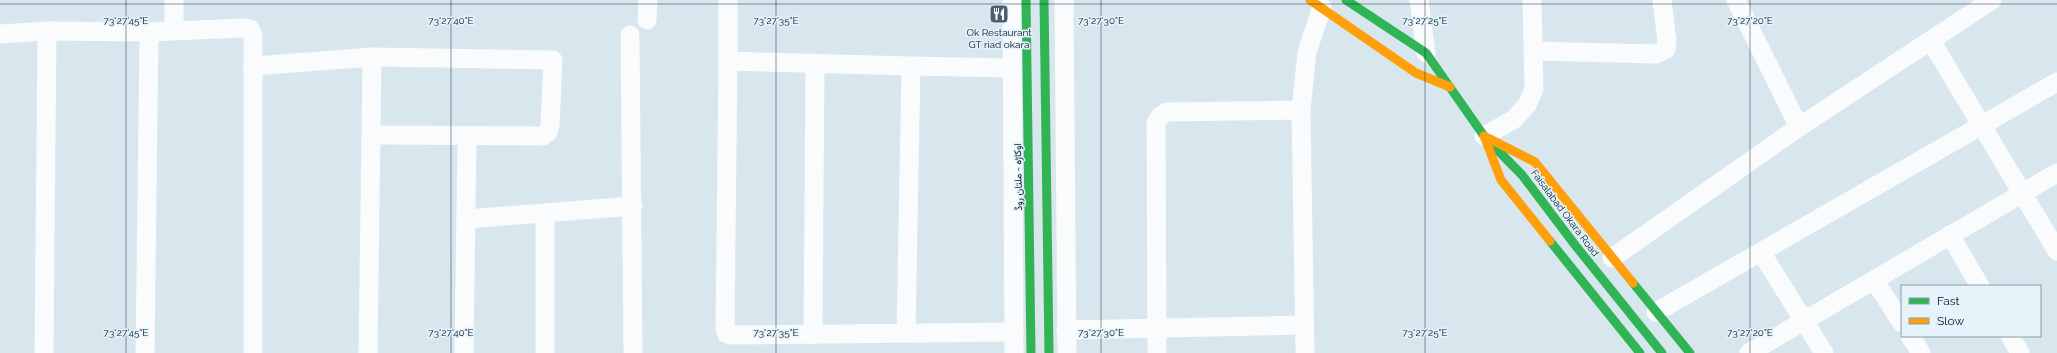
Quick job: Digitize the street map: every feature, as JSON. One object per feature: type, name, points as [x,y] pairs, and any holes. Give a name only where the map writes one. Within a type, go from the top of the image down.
[{"type":"main road","name":"اوکاڑہ - ملتان روڈ","points":[[1026,0],[1031,353]]},
{"type":"main road","points":[[1044,0],[1049,353]]},
{"type":"main road","name":"Faisalabad Okara Road","points":[[1346,0],[1426,53],[1484,136],[1522,174],[1575,245],[1662,353]]},
{"type":"main road","points":[[1316,4],[1416,74],[1450,87]]},
{"type":"main road","points":[[1484,136],[1535,162],[1690,353]]},
{"type":"main road","points":[[1484,136],[1501,180],[1640,353]]},
{"type":"street","points":[[174,0],[174,30]]},
{"type":"street","points":[[647,20],[648,0]]},
{"type":"street","points":[[728,0],[725,329],[727,334],[813,335],[1014,332]]},
{"type":"street","points":[[1012,0],[1014,353]]},
{"type":"street","points":[[1064,0],[1067,353]]},
{"type":"street","points":[[1419,0],[1426,53]]},
{"type":"street","points":[[1484,136],[1513,120],[1527,105],[1534,89],[1532,0]]},
{"type":"street","points":[[1533,51],[1656,54],[1666,49],[1667,41],[1662,0]]},
{"type":"street","points":[[1736,0],[1799,127]]},
{"type":"street","points":[[1612,258],[1799,127],[1992,0]]},
{"type":"street","points":[[1305,353],[1301,110],[1307,52],[1316,4]]},
{"type":"street","points":[[0,34],[47,31],[149,32],[174,30],[250,29],[253,36],[253,353]]},
{"type":"street","points":[[44,353],[47,31]]},
{"type":"street","points":[[145,353],[149,32]]},
{"type":"street","points":[[630,35],[633,353]]},
{"type":"street","points":[[1931,41],[2057,251]]},
{"type":"street","points":[[253,66],[372,57],[553,60],[550,125],[548,132],[543,136],[371,135]]},
{"type":"street","points":[[368,353],[372,57]]},
{"type":"street","points":[[728,61],[1012,68]]},
{"type":"street","points":[[813,335],[815,63]]},
{"type":"street","points":[[906,333],[912,66]]},
{"type":"street","points":[[1656,312],[2057,82]]},
{"type":"street","points":[[1157,353],[1156,123],[1160,116],[1167,112],[1301,110]]},
{"type":"street","points":[[464,353],[466,136]]},
{"type":"street","points":[[1749,353],[2057,173]]},
{"type":"street","points":[[466,219],[632,206]]},
{"type":"street","points":[[545,213],[545,353]]},
{"type":"street","points":[[1950,235],[1979,285]]},
{"type":"street","points":[[1761,252],[1824,353]]},
{"type":"street","points":[[1874,280],[1901,321]]},
{"type":"street","points":[[1066,330],[1305,325]]},
{"type":"street","points":[[1911,337],[1921,353]]},
{"type":"street","points":[[2011,337],[2020,353]]},
{"type":"traffic: fast","points":[[1026,0],[1031,353]]},
{"type":"traffic: fast","points":[[1044,0],[1049,353]]},
{"type":"traffic: fast","points":[[1346,0],[1426,53],[1484,136],[1522,175],[1575,245],[1662,353]]},
{"type":"traffic: fast","points":[[1550,241],[1640,353]]},
{"type":"traffic: fast","points":[[1633,283],[1690,353]]},
{"type":"traffic: slow","points":[[1310,0],[1416,73],[1450,87]]},
{"type":"traffic: slow","points":[[1484,136],[1501,180],[1550,241]]},
{"type":"traffic: slow","points":[[1488,138],[1535,162],[1633,283]]},
{"type":"place","name":"Ok Restaurant GT riad okara","points":[[999,14]]}]
